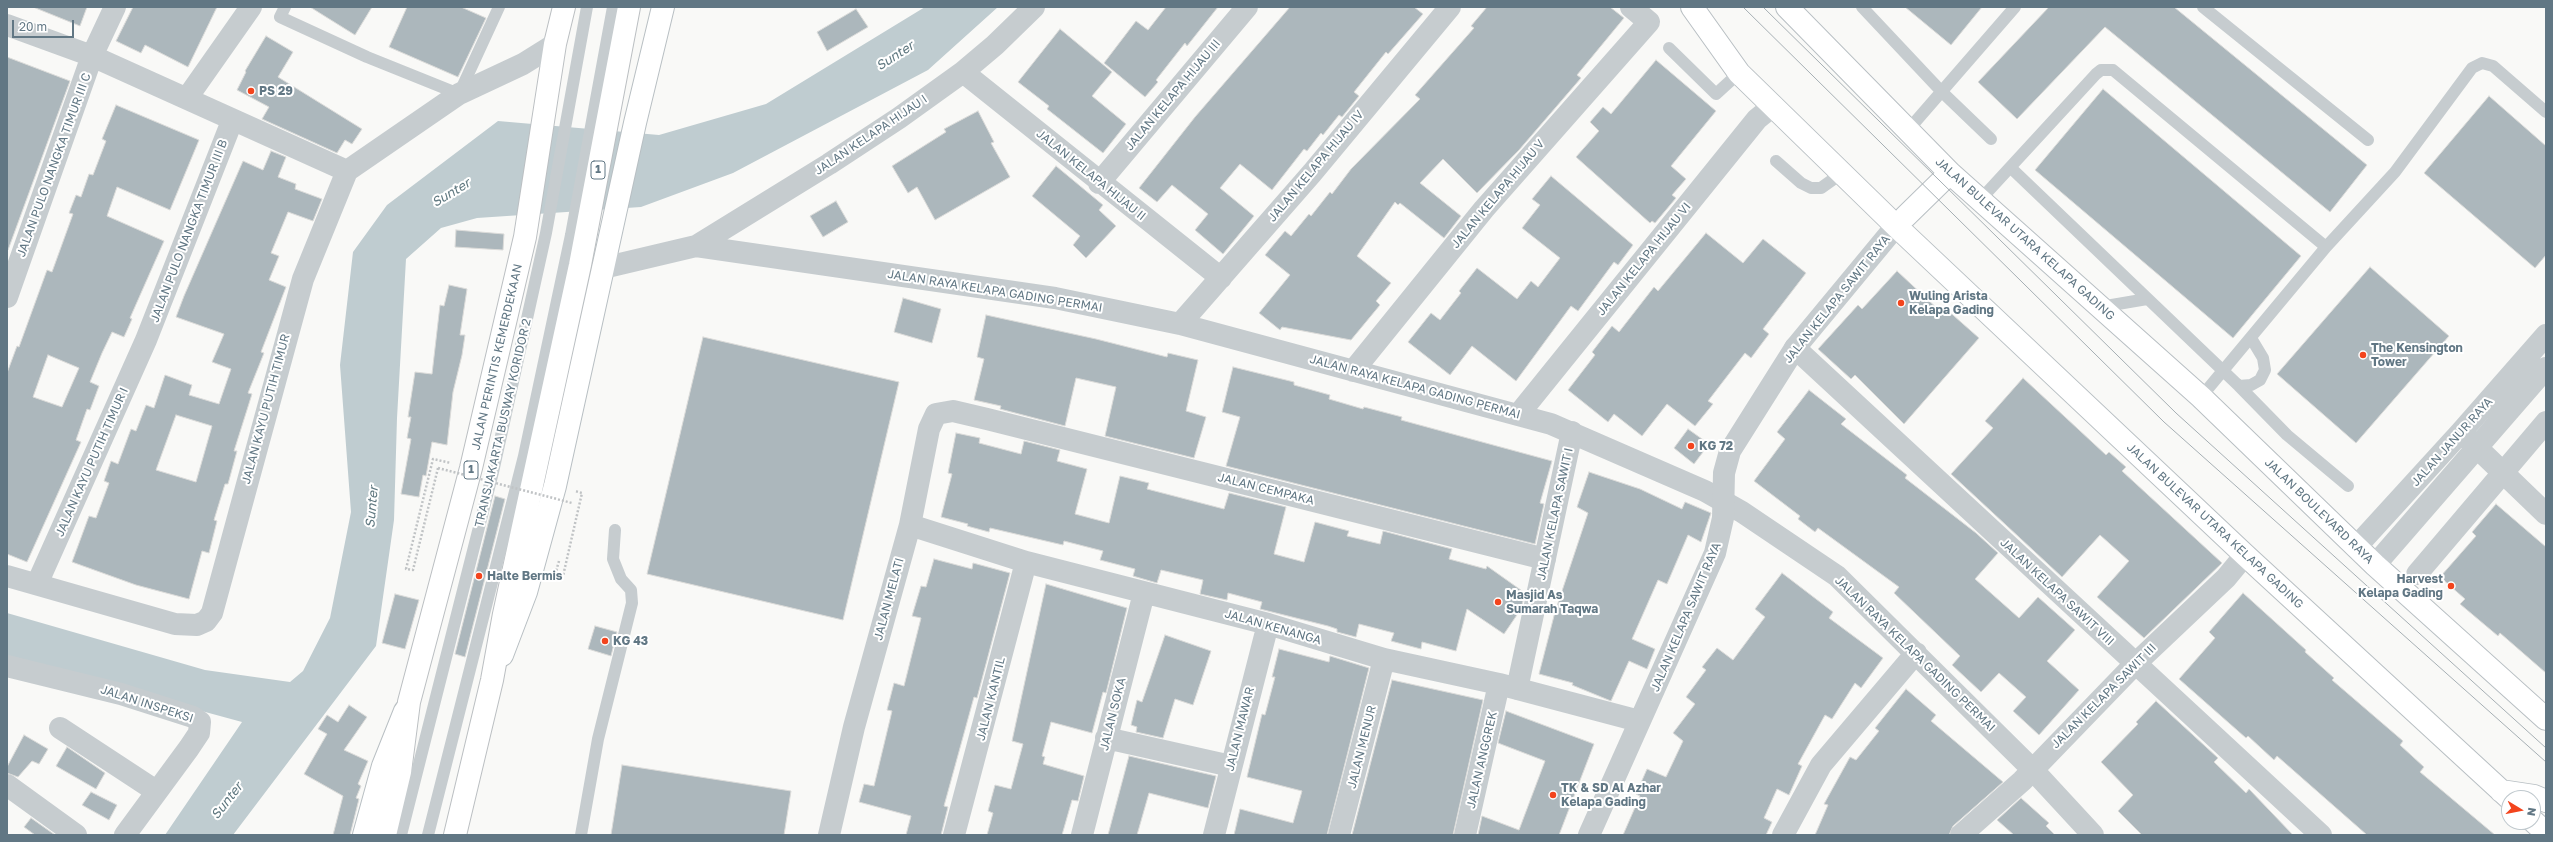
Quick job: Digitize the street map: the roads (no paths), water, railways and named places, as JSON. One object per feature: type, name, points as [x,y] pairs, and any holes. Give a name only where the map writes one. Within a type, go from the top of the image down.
[{"type":"main road","name":"JALAN PERINTIS KEMERDEKAAN","points":[[364,835],[383,766],[409,702],[471,468],[525,237],[555,44],[564,7]]},
{"type":"main road","name":"1","points":[[455,835],[492,680],[602,109],[629,7]]},
{"type":"main road","points":[[492,680],[526,592],[555,486],[610,231],[663,7]]},
{"type":"main road","name":"JALAN BULEVAR UTARA KELAPA GADING","points":[[1692,7],[1739,73],[1772,106],[1863,192],[1901,221],[1923,251],[2245,555],[2501,791]]},
{"type":"main road","name":"JALAN BULEVAR UTARA KELAPA GADING","points":[[1794,9],[1950,174],[2201,397]]},
{"type":"main road","points":[[1901,221],[1950,174]]},
{"type":"main road","name":"JALAN BOULEVARD RAYA","points":[[2201,397],[2375,565],[2546,719]]},
{"type":"main road","name":"JALAN PERINTIS KEMERDEKAAN","points":[[385,835],[400,772],[409,702]]},
{"type":"street","name":"JALAN PULO NANGKA TIMUR III C","points":[[7,297],[92,56],[115,7]]},
{"type":"street","points":[[187,98],[251,7]]},
{"type":"street","name":"JALAN KELAPA HIJAU I","points":[[696,246],[835,160],[962,72],[996,45],[1034,7]]},
{"type":"street","name":"JALAN KELAPA HIJAU III","points":[[1099,183],[1247,7]]},
{"type":"street","name":"JALAN KELAPA HIJAU IV","points":[[1180,324],[1312,173],[1450,7]]},
{"type":"street","name":"JALAN KELAPA HIJAU V","points":[[1352,371],[1484,209],[1649,22],[1631,7]]},
{"type":"street","points":[[7,25],[92,56],[187,98],[232,121],[347,171],[459,94],[522,64],[555,44]]},
{"type":"street","name":"JALAN KELAPA HIJAU II","points":[[962,72],[1099,183],[1220,278]]},
{"type":"street","name":"JALAN KELAPA HIJAU VI","points":[[1518,415],[1757,119],[1772,106]]},
{"type":"street","name":"JALAN PULO NANGKA TIMUR III B","points":[[146,340],[232,121]]},
{"type":"street","name":"JALAN KAYU PUTIH TIMUR","points":[[7,576],[175,624],[197,625],[206,621],[212,613],[303,279],[347,171]]},
{"type":"street","name":"JALAN KELAPA SAWIT RAYA","points":[[1589,835],[1639,721],[1672,653],[1715,554],[1721,534],[1725,502],[1724,473],[1730,451],[1795,348],[1901,221]]},
{"type":"street","name":"JALAN RAYA KELAPA GADING PERMAI","points":[[603,268],[696,246],[1055,298],[1180,324],[1518,415],[1572,432],[1725,502],[1837,576],[2032,769],[2093,835]]},
{"type":"street","name":"JALAN JANUR RAYA","points":[[2356,547],[2461,432],[2546,335]]},
{"type":"street","name":"JALAN KAYU PUTIH TIMUR I","points":[[38,584],[146,340]]},
{"type":"street","name":"JALAN KELAPA SAWIT VIII","points":[[1795,348],[2321,835]]},
{"type":"street","name":"JALAN JANUR RAYA","points":[[2375,565],[2546,368]]},
{"type":"street","name":"JALAN MELATI","points":[[829,835],[854,727],[910,525],[932,419],[936,414],[953,411],[987,419]]},
{"type":"street","name":"JALAN CEMPAKA","points":[[987,419],[1545,559]]},
{"type":"street","points":[[2417,574],[2503,475],[2546,422]]},
{"type":"street","name":"JALAN KELAPA SAWIT I","points":[[1508,687],[1545,559],[1572,432]]},
{"type":"street","points":[[2461,432],[2503,475],[2546,514]]},
{"type":"street","name":"JALAN KENANGA","points":[[910,525],[1026,562],[1268,624],[1384,659],[1508,687],[1639,721]]},
{"type":"street","name":"JALAN KELAPA SAWIT III","points":[[1961,835],[2032,769],[2135,664],[2226,578],[2245,555]]},
{"type":"street","name":"JALAN KANTIL","points":[[954,835],[1026,562]]},
{"type":"street","name":"JALAN SOKA","points":[[1082,835],[1144,593]]},
{"type":"street","name":"JALAN MAWAR","points":[[1214,835],[1268,624]]},
{"type":"street","points":[[1783,835],[1821,765],[1916,653]]},
{"type":"street","name":"JALAN MENUR","points":[[1339,835],[1384,659]]},
{"type":"street","name":"JALAN INSPEKSI","points":[[7,666],[121,694],[197,719],[200,722],[199,733],[125,835]]},
{"type":"street","name":"JALAN ANGGREK","points":[[1465,835],[1508,687]]},
{"type":"street","points":[[60,728],[156,791]]},
{"type":"street","points":[[1106,738],[1231,766]]},
{"type":"street","points":[[7,785],[76,835]]},
{"type":"lane","points":[[285,7],[280,17],[367,57],[459,94],[498,7]]},
{"type":"lane","name":"TRANSJAKARTA BUSWAY KORIDOR 2","points":[[401,835],[492,472],[546,233],[588,7]]},
{"type":"lane","points":[[602,109],[613,7]]},
{"type":"lane","points":[[1862,7],[1941,91],[1991,139]]},
{"type":"lane","points":[[1909,129],[2014,7]]},
{"type":"lane","points":[[2203,7],[2368,140]]},
{"type":"lane","points":[[1669,48],[1716,94],[1739,73]]},
{"type":"lane","points":[[2201,397],[2326,247],[2395,172],[2472,68],[2482,63],[2494,66],[2546,112]]},
{"type":"lane","points":[[1980,200],[2096,74],[2101,70],[2113,70],[2326,247]]},
{"type":"lane","points":[[1776,161],[1800,183],[1811,188],[1821,188],[1842,173]]},
{"type":"lane","points":[[2011,168],[2223,371],[2287,435],[2348,486]]},
{"type":"lane","points":[[428,835],[579,232]]},
{"type":"lane","points":[[2100,307],[2147,299]]},
{"type":"lane","points":[[2238,386],[2251,385],[2260,380],[2265,370],[2263,358],[2251,338]]},
{"type":"lane","points":[[581,835],[598,739],[632,603],[631,590],[621,579],[613,559],[615,530]]},
{"type":"water","name":"Sunter","points":[[925,7],[998,7],[928,70],[733,173],[641,207],[477,218],[441,228],[406,259],[397,418],[394,520],[376,646],[233,835],[165,835],[242,722],[7,658],[7,613],[205,670],[290,682],[303,671],[330,618],[351,512],[340,365],[353,252],[387,205],[498,121],[659,135],[766,104]]},
{"type":"tram line","points":[[1743,7],[2164,422],[2546,762]]},
{"type":"tram line","points":[[1763,7],[2176,413],[2546,748]]},
{"type":"place","name":"PS 29","points":[[251,91]]},
{"type":"place","name":"Wuling Arista Kelapa Gading","points":[[1901,303]]},
{"type":"place","name":"The Kensington Tower","points":[[2363,355]]},
{"type":"place","name":"KG 72","points":[[1691,446]]},
{"type":"place","name":"Halte Bermis","points":[[479,576]]},
{"type":"place","name":"Harvest Kelapa Gading","points":[[2451,586]]},
{"type":"place","name":"Masjid As Sumarah Taqwa","points":[[1498,602]]},
{"type":"place","name":"KG 43","points":[[605,641]]},
{"type":"place","name":"TK & SD Al Azhar Kelapa Gading","points":[[1553,795]]}]
